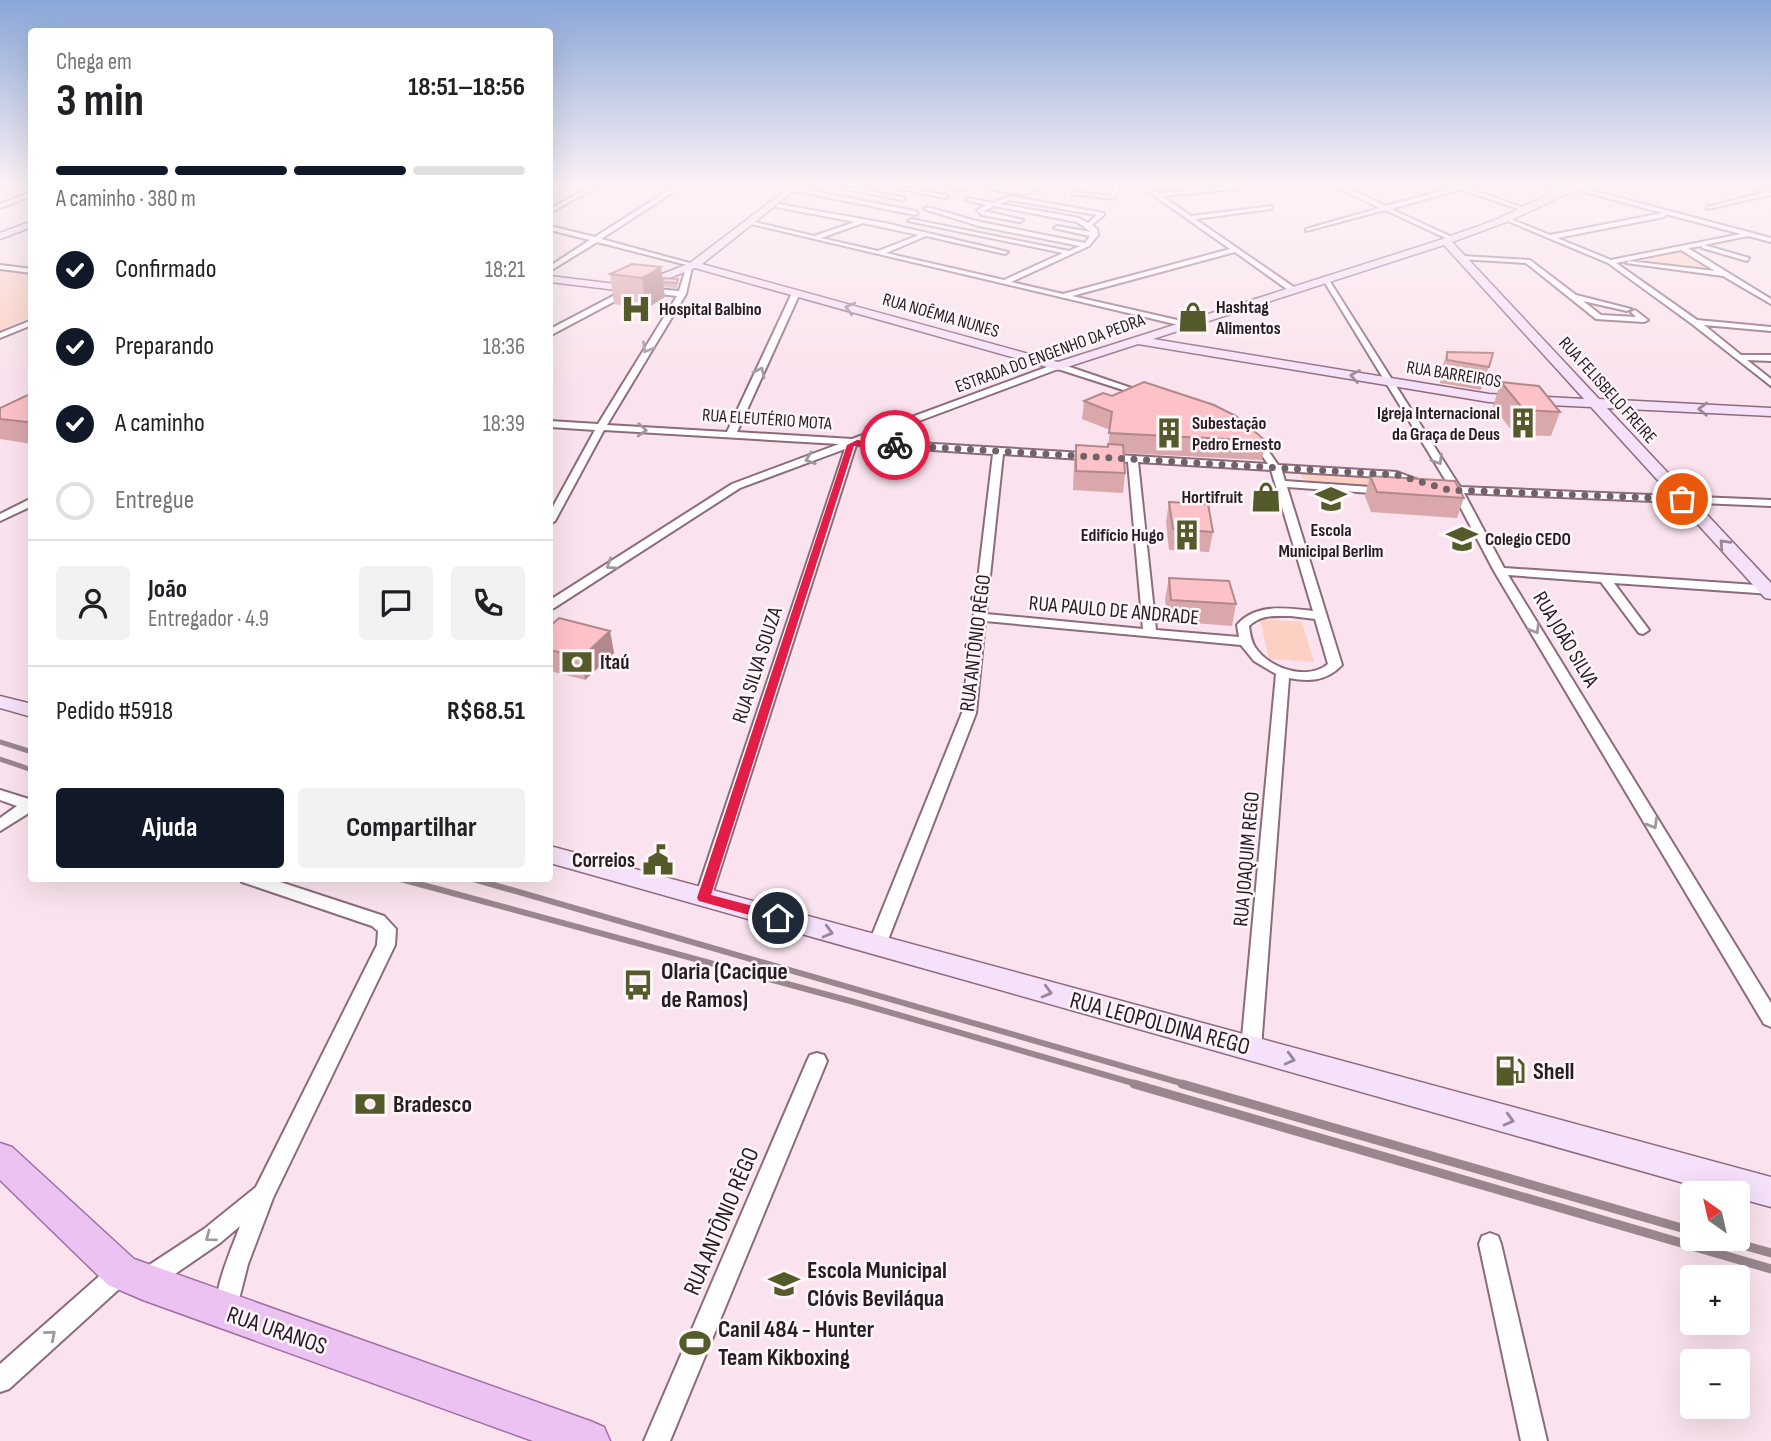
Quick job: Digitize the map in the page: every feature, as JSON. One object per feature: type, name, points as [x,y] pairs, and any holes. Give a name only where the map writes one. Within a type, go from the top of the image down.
[{"type":"main road","name":"RUA URANOS","points":[[0,1158],[132,1277],[590,1441]]},
{"type":"street","points":[[553,267],[580,250]]},
{"type":"street","points":[[629,250],[690,269],[712,270],[710,254]]},
{"type":"street","points":[[553,330],[633,289],[690,269],[715,250]]},
{"type":"street","points":[[867,250],[1183,324]]},
{"type":"street","points":[[879,253],[886,250]]},
{"type":"street","points":[[1057,250],[1071,253]]},
{"type":"street","points":[[1005,282],[1076,250]]},
{"type":"street","points":[[1064,296],[1234,250]]},
{"type":"street","points":[[1235,250],[1294,290]]},
{"type":"street","name":"ESTRADA DO ENGENHO DA PEDRA","points":[[553,603],[736,485],[854,444],[1058,366],[1418,250]]},
{"type":"street","name":"RUA FELISBELO FREIRE","points":[[1456,250],[1770,592]]},
{"type":"street","points":[[1583,250],[1612,262],[1695,322],[1771,383]]},
{"type":"street","points":[[1612,262],[1677,250]]},
{"type":"street","points":[[1686,250],[1771,302]]},
{"type":"street","points":[[1715,250],[1747,259]]},
{"type":"street","points":[[1462,258],[1528,261],[1601,318],[1643,320],[1631,310],[1572,295]]},
{"type":"street","points":[[1612,262],[1725,274]]},
{"type":"street","points":[[0,267],[28,270]]},
{"type":"street","points":[[553,516],[601,428],[682,294],[690,269]]},
{"type":"street","name":"RUA NOÊMIA NUNES","points":[[712,270],[1058,366],[1159,399]]},
{"type":"street","points":[[553,279],[682,294]]},
{"type":"street","name":"RUA JOÃO SILVA","points":[[1325,281],[1458,492],[1500,571],[1771,1019]]},
{"type":"street","points":[[731,434],[796,293]]},
{"type":"street","points":[[1695,322],[1771,329]]},
{"type":"street","points":[[0,336],[28,324]]},
{"type":"street","name":"RUA BARREIROS","points":[[1134,340],[1489,398],[1771,412]]},
{"type":"street","points":[[1738,357],[1771,358]]},
{"type":"street","name":"RUA ELEUTÉRIO MOTA","points":[[553,424],[1397,475],[1414,489],[1458,492],[1771,503]]},
{"type":"street","points":[[1245,433],[1260,444],[1276,468],[1322,616],[1335,665],[1321,674],[1306,676],[1283,673],[1257,657],[1246,642],[1243,625],[1252,616],[1283,613],[1322,616]]},
{"type":"street","name":"RUA SILVA SOUZA","points":[[703,898],[854,444]]},
{"type":"street","name":"RUA ANTÔNIO RÊGO","points":[[877,945],[969,713],[998,451]]},
{"type":"street","points":[[1133,460],[1150,632]]},
{"type":"street","points":[[1282,484],[1395,492]]},
{"type":"street","points":[[0,518],[28,503]]},
{"type":"street","points":[[1500,571],[1770,592]]},
{"type":"street","points":[[1605,579],[1643,630]]},
{"type":"street","name":"RUA PAULO DE ANDRADE","points":[[978,617],[1246,642]]},
{"type":"street","name":"RUA JOAQUIM REGO","points":[[1251,1048],[1283,673]]},
{"type":"street","points":[[0,702],[28,710]]},
{"type":"street","points":[[0,795],[28,804]]},
{"type":"street","points":[[0,827],[28,807]]},
{"type":"street","name":"RUA LEOPOLDINA REGO","points":[[553,856],[1771,1192]]},
{"type":"street","points":[[225,1312],[241,1254],[263,1195],[386,945],[387,929],[378,922],[260,882]]},
{"type":"street","name":"RUA ANTÔNIO RÊGO","points":[[657,1441],[817,1061]]},
{"type":"street","points":[[0,1380],[132,1277],[188,1253],[263,1195]]},
{"type":"street","points":[[1490,1244],[1534,1441]]},
{"type":"shaded area","points":[[1681,252],[1712,271],[1634,263]]},
{"type":"shaded area","points":[[0,270],[28,274],[28,318],[0,330]]},
{"type":"shaded area","points":[[1308,472],[1389,476],[1402,490],[1311,483],[1301,477]]},
{"type":"shaded area","points":[[1260,619],[1302,622],[1314,662],[1269,659]]},
{"type":"building","points":[[632,264],[661,267],[642,278],[610,274]]},
{"type":"building","points":[[662,278],[678,279],[677,283],[663,282]]},
{"type":"building","points":[[1447,352],[1493,353],[1489,367],[1447,360]]},
{"type":"building","points":[[1144,382],[1214,405],[1236,416],[1266,441],[1109,433],[1112,412],[1084,401],[1103,393],[1112,396]]},
{"type":"building","points":[[1501,382],[1539,386],[1560,412],[1524,410]]},
{"type":"building","points":[[28,395],[28,422],[0,419],[0,408]]},
{"type":"building","points":[[1108,444],[1123,445],[1125,473],[1076,471],[1076,445],[1108,447]]},
{"type":"building","points":[[1370,476],[1455,481],[1464,498],[1377,492]]},
{"type":"building","points":[[1169,502],[1208,504],[1213,532],[1173,529]]},
{"type":"building","points":[[1169,578],[1229,581],[1236,604],[1171,600]]},
{"type":"building","points":[[559,618],[610,631],[581,658],[553,651],[553,623]]},
{"type":"railway","points":[[0,742],[28,751]]},
{"type":"railway","points":[[0,759],[28,769]]},
{"type":"railway","points":[[412,882],[854,1002],[1140,1085]]},
{"type":"railway","points":[[484,882],[1188,1085]]},
{"type":"railway","points":[[1134,1084],[1771,1269]]},
{"type":"railway","points":[[1182,1084],[1680,1228]]},
{"type":"railway","points":[[1750,1247],[1771,1253]]},
{"type":"way so far","points":[[895,445],[1397,475],[1449,490],[1682,499]]},
{"type":"place","name":"Hospital Balbino","points":[[636,309]]},
{"type":"place","name":"Hashtag Alimentos","points":[[1193,317]]},
{"type":"place","name":"Igreja Internacional da Graça de Deus","points":[[1523,423]]},
{"type":"place","name":"Subestação Pedro Ernesto","points":[[1169,433]]},
{"type":"place","name":"Hortifruit","points":[[1266,497]]},
{"type":"place","name":"Escola Municipal Berlim","points":[[1331,499]]},
{"type":"place","name":"Edifício Hugo","points":[[1187,535]]},
{"type":"place","name":"Colegio CEDO","points":[[1462,539]]},
{"type":"place","name":"Itaú","points":[[577,662]]},
{"type":"place","name":"Correios","points":[[658,860]]},
{"type":"place","name":"Olaria (Cacique de Ramos)","points":[[638,985]]},
{"type":"place","name":"Shell","points":[[1510,1071]]},
{"type":"place","name":"Bradesco","points":[[370,1104]]},
{"type":"place","name":"Escola Municipal Clóvis Beviláqua","points":[[784,1284]]},
{"type":"place","name":"Canil 484 - Hunter Team Kikboxing","points":[[695,1343]]},
{"type":"route","points":[[778,918],[703,898],[851,445],[895,445]]}]
